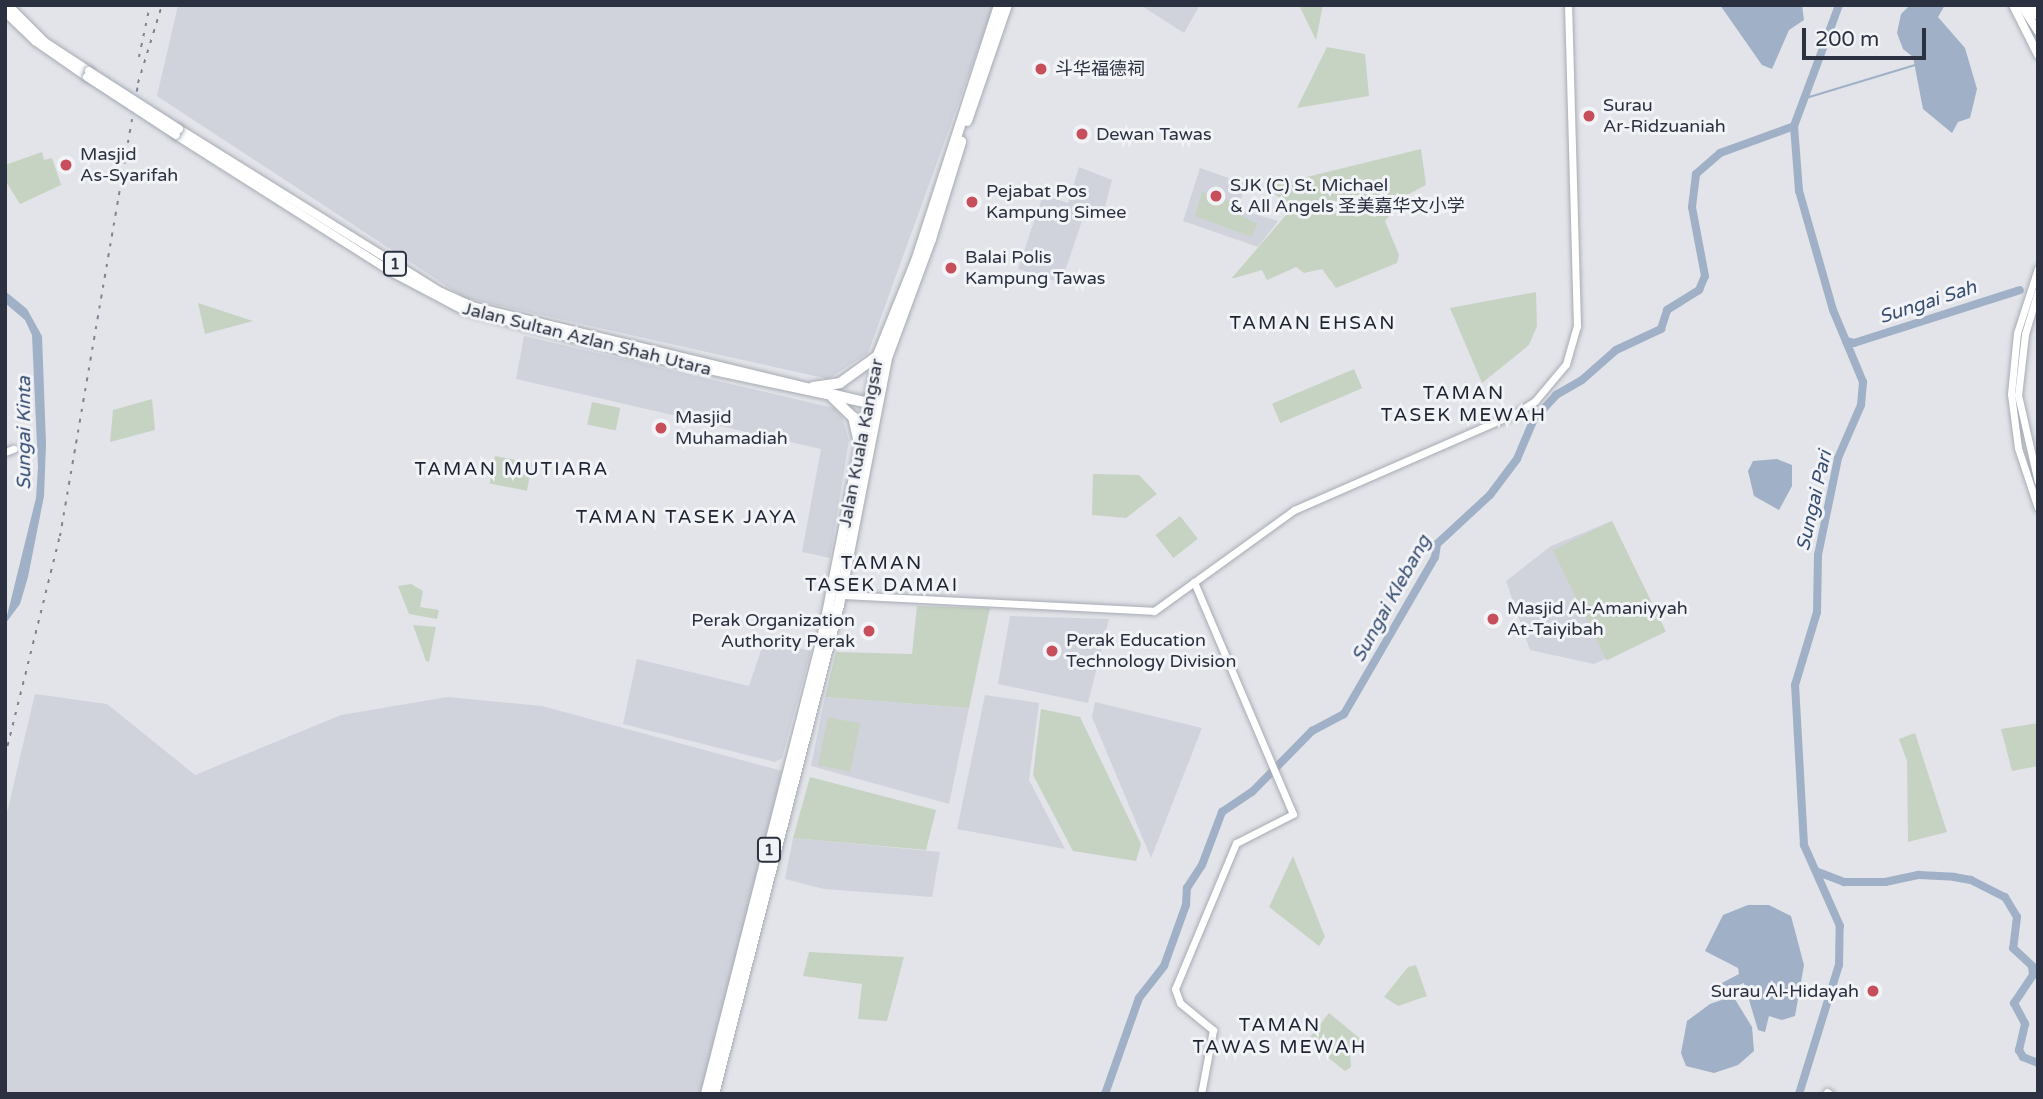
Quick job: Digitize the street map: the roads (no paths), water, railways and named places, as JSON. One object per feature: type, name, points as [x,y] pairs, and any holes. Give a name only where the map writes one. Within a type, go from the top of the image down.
[{"type":"highway","name":"Jalan Kuala Kangsar","points":[[838,562],[870,403],[916,282],[999,5]]},
{"type":"highway","name":"Jalan Kuala Kangsar","points":[[706,1094],[857,510],[878,355],[924,248],[1007,5]]},
{"type":"highway","points":[[2031,5],[2038,15]]},
{"type":"highway","points":[[912,294],[926,285],[921,277],[924,248]]},
{"type":"highway","points":[[891,324],[910,285],[916,282]]},
{"type":"highway","points":[[813,387],[840,383],[878,355]]},
{"type":"highway","points":[[833,398],[853,417],[860,446]]},
{"type":"highway","points":[[841,577],[838,562],[846,552],[857,510]]},
{"type":"highway","name":"Jalan Kuala Kangsar","points":[[715,1094],[842,595],[841,577]]},
{"type":"highway","points":[[818,657],[835,600],[842,595]]},
{"type":"main road","name":"Jalan Sultan Azlan Shah Utara","points":[[8,5],[45,42],[88,74]]},
{"type":"main road","points":[[2013,5],[2038,55]]},
{"type":"main road","points":[[2021,5],[2038,31]]},
{"type":"main road","name":"Jalan Sultan Azlan Shah Utara","points":[[5,12],[35,41],[436,298],[499,321],[833,398],[870,403]]},
{"type":"main road","name":"Jalan Sultan Azlan Shah Utara","points":[[177,132],[441,292],[492,312],[813,387],[870,403]]},
{"type":"main road","points":[[613,340],[632,352],[646,348]]},
{"type":"street","points":[[842,595],[1151,612],[1294,510],[1524,409],[1557,377],[1573,345],[1577,324],[1568,5]]},
{"type":"street","points":[[2038,268],[2017,333],[2011,394],[2018,448],[2038,508]]},
{"type":"street","points":[[2038,291],[2025,334],[2018,395],[2038,482]]},
{"type":"street","points":[[1194,582],[1293,814],[1236,843],[1175,989],[1180,1003],[1213,1030],[1201,1094]]},
{"type":"water","points":[[1720,5],[1802,5],[1804,20],[1789,30],[1772,69],[1762,65]]},
{"type":"water","points":[[1910,5],[1945,5],[1938,17],[1965,48],[1977,89],[1970,118],[1958,122],[1952,133],[1923,109],[1913,57],[1903,49],[1897,33],[1901,14]]},
{"type":"water","name":"Sungai Kinta","points":[[5,291],[27,309],[42,336],[46,444],[44,496],[28,577],[20,604],[5,624],[36,498],[38,467],[32,335],[25,320],[5,303]]},
{"type":"water","points":[[1777,459],[1792,465],[1792,486],[1779,510],[1754,496],[1748,471],[1753,461]]},
{"type":"water","points":[[1748,905],[1769,905],[1791,916],[1804,965],[1795,1016],[1782,1020],[1769,1016],[1765,1032],[1758,1030],[1744,983],[1721,992],[1718,985],[1739,974],[1738,968],[1705,951],[1723,915]]},
{"type":"water","points":[[1733,996],[1752,1027],[1754,1051],[1738,1065],[1714,1073],[1686,1066],[1681,1053],[1687,1021],[1710,1004]]},
{"type":"waterway","name":"Sungai Pari","points":[[1799,1094],[1839,965],[1840,926],[1804,845],[1795,685],[1817,612],[1818,555],[1838,458],[1861,405],[1863,382],[1833,310],[1799,191],[1794,126],[1839,5]]},
{"type":"waterway","points":[[1806,98],[1915,65]]},
{"type":"waterway","name":"Sungai Klebang","points":[[1105,1094],[1139,998],[1164,966],[1186,905],[1187,888],[1202,865],[1222,812],[1252,792],[1312,731],[1344,714],[1435,557],[1437,544],[1490,495],[1517,459],[1534,419],[1556,395],[1582,380],[1616,350],[1661,329],[1667,310],[1699,290],[1705,276],[1692,207],[1696,174],[1720,153],[1794,126]]},
{"type":"waterway","name":"Sungai Sah","points":[[1846,341],[1854,343],[2020,290]]},
{"type":"waterway","points":[[1818,872],[1844,882],[1885,882],[1919,875],[1954,877],[1971,880],[2005,897],[2017,917],[2013,948],[2032,966],[2033,975],[2014,1003],[2025,1024],[2019,1050],[2023,1057],[2038,1063]]},
{"type":"railway","points":[[139,57],[150,5]]},
{"type":"railway","points":[[5,756],[60,536],[138,83],[162,5]]},
{"type":"place","name":"斗华福德祠","points":[[1041,69]]},
{"type":"place","name":"Surau Ar-Ridzuaniah","points":[[1589,116]]},
{"type":"place","name":"Dewan Tawas","points":[[1082,134]]},
{"type":"place","name":"Masjid As-Syarifah","points":[[66,165]]},
{"type":"place","name":"SJK (C) St. Michael & All Angels 圣美嘉华文小学","points":[[1216,196]]},
{"type":"place","name":"Pejabat Pos Kampung Simee","points":[[972,202]]},
{"type":"place","name":"Balai Polis Kampung Tawas","points":[[951,268]]},
{"type":"place","name":"Masjid Muhamadiah","points":[[661,428]]},
{"type":"place","name":"Masjid Al-Amaniyyah At-Taiyibah","points":[[1493,619]]},
{"type":"place","name":"Perak Organization Authority Perak","points":[[869,631]]},
{"type":"place","name":"Perak Education Technology Division","points":[[1052,651]]},
{"type":"place","name":"Surau Al-Hidayah","points":[[1873,991]]},
{"type":"district","name":"TAMAN EHSAN","points":[[1313,324]]},
{"type":"district","name":"TAMAN TASEK MEWAH","points":[[1464,405]]},
{"type":"district","name":"TAMAN MUTIARA","points":[[512,470]]},
{"type":"district","name":"TAMAN TASEK JAYA","points":[[687,518]]},
{"type":"district","name":"TAMAN TASEK DAMAI","points":[[882,575]]},
{"type":"district","name":"TAMAN TAWAS MEWAH","points":[[1280,1037]]}]
